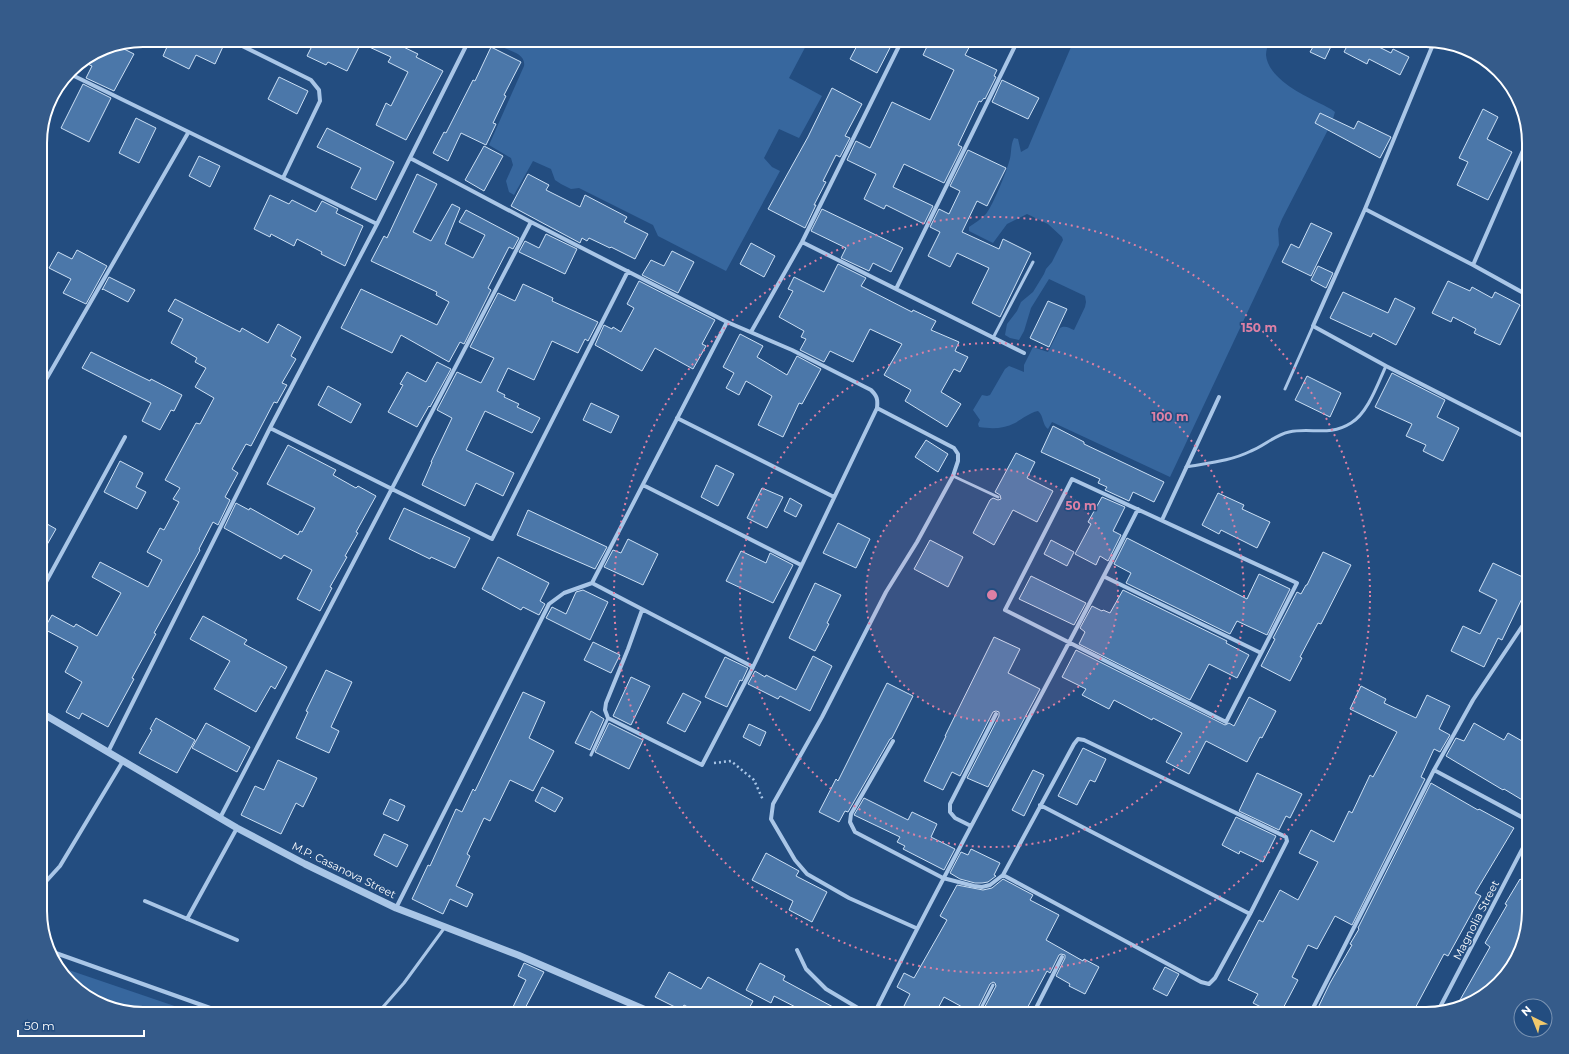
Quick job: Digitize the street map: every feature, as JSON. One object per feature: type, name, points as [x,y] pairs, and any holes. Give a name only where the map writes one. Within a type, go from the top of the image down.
[{"type":"street","points":[[244,47],[311,80],[319,90],[320,101],[283,178]]},
{"type":"street","points":[[108,752],[270,428],[377,224],[466,47]]},
{"type":"street","points":[[751,332],[802,242],[899,47]]},
{"type":"street","points":[[896,289],[1015,47]]},
{"type":"street","points":[[1432,47],[1365,210],[1313,326],[1386,366],[1522,436]]},
{"type":"street","points":[[74,77],[377,224]]},
{"type":"street","points":[[47,378],[188,133]]},
{"type":"street","points":[[1474,265],[1522,153]]},
{"type":"street","points":[[410,158],[531,222],[628,270],[727,322],[792,350],[871,390],[876,395],[878,400],[877,408],[753,667],[702,765],[608,718],[605,710],[606,702],[642,610]]},
{"type":"street","points":[[1365,210],[1474,265],[1522,292]]},
{"type":"street","points":[[220,818],[531,222]]},
{"type":"street","points":[[802,242],[1024,353]]},
{"type":"street","points":[[270,428],[492,539],[628,270]]},
{"type":"street","points":[[396,908],[549,604],[564,592],[592,583],[727,322]]},
{"type":"street","points":[[1162,520],[1219,397]]},
{"type":"street","points":[[877,408],[954,448],[958,454],[958,461],[953,476],[917,542],[886,592],[822,717],[773,804],[771,819],[795,860],[807,874],[850,898],[916,928]]},
{"type":"street","points":[[677,418],[834,497]]},
{"type":"street","points":[[47,580],[124,437]]},
{"type":"street","points":[[1072,479],[1162,520],[1297,583],[1226,722],[1005,610],[1072,479]]},
{"type":"street","points":[[643,485],[802,565]]},
{"type":"street","points":[[877,1007],[916,928],[1104,577],[1138,509]]},
{"type":"street","points":[[1104,577],[1261,653]]},
{"type":"street","points":[[592,583],[753,667]]},
{"type":"street","points":[[1314,1007],[1434,770],[1473,700],[1522,626]]},
{"type":"street","points":[[971,826],[955,818],[950,812],[950,804],[996,714]]},
{"type":"street","name":"M.P. Casanova Street","points":[[47,716],[237,828],[305,864],[396,908],[518,955],[638,1007]]},
{"type":"street","points":[[893,742],[851,814],[850,822],[855,832],[943,878],[974,886],[982,887],[990,885],[1003,874],[1078,739],[1084,740],[1283,834],[1286,836],[1287,841],[1250,914],[1215,978],[1209,984],[1201,982],[1003,874]]},
{"type":"street","points":[[47,880],[60,866],[124,761]]},
{"type":"street","points":[[1434,770],[1522,817]]},
{"type":"street","points":[[1040,806],[1250,914]]},
{"type":"street","points":[[187,919],[237,828]]},
{"type":"street","name":"Magnolia Street","points":[[1441,1006],[1522,849]]},
{"type":"street","points":[[145,901],[237,940]]},
{"type":"street","points":[[797,950],[806,969],[826,990],[856,1007]]},
{"type":"street","points":[[57,954],[207,1007]]},
{"type":"street","points":[[1037,1007],[1062,957]]},
{"type":"lane","points":[[993,338],[1032,262]]},
{"type":"lane","points":[[1285,389],[1313,326]]},
{"type":"lane","points":[[1186,467],[1229,460],[1252,451],[1269,440],[1289,432],[1335,431],[1352,422],[1366,408],[1386,366]]},
{"type":"lane","points":[[953,476],[998,497]]},
{"type":"lane","points":[[591,755],[608,718]]},
{"type":"lane","points":[[383,1007],[404,983],[445,927]]},
{"type":"lane","points":[[982,1007],[993,985]]},
{"type":"path","points":[[702,765],[731,761],[754,780],[771,819]]},
{"type":"shaded area","points":[[502,47],[805,47],[789,78],[822,96],[799,138],[779,129],[764,158],[772,167],[780,171],[726,271],[658,236],[653,225],[579,188],[571,189],[561,184],[555,180],[551,169],[533,161],[514,195],[509,192],[506,181],[513,165],[511,158],[489,145],[524,66],[523,59],[517,54]]},
{"type":"shaded area","points":[[1071,47],[1267,47],[1266,55],[1268,63],[1279,78],[1303,95],[1335,112],[1332,122],[1282,219],[1278,229],[1279,245],[1170,477],[1052,422],[1048,429],[1038,411],[1011,425],[993,428],[979,427],[978,424],[980,420],[973,410],[982,395],[990,395],[1005,369],[1009,366],[1024,372],[1024,365],[1033,347],[1048,352],[1060,328],[1065,327],[1074,330],[1086,302],[1085,296],[1049,279],[1031,308],[1024,331],[1019,340],[1005,335],[1007,324],[1017,311],[1021,302],[1033,292],[1046,269],[1052,262],[1063,240],[1062,237],[1048,224],[1027,214],[1007,224],[993,243],[969,231],[969,227],[986,214],[992,204],[1010,159],[1014,138],[1018,139],[1021,152],[1028,148]]},
{"type":"shaded area","points":[[67,970],[177,1007],[143,1007],[112,1002],[90,991],[75,979]]},
{"type":"building","points":[[167,47],[223,47],[215,64],[196,55],[189,69],[163,56]]},
{"type":"building","points":[[312,47],[359,47],[347,71],[328,62],[326,65],[307,56]]},
{"type":"building","points":[[369,47],[404,47],[418,54],[416,57],[443,71],[406,140],[376,125],[386,103],[391,106],[408,72],[388,62],[391,57]]},
{"type":"building","points":[[491,47],[521,62],[504,95],[506,96],[493,123],[496,124],[486,145],[461,133],[448,161],[433,153],[444,132],[446,133],[473,80],[475,81]]},
{"type":"building","points":[[856,47],[890,47],[877,73],[850,59]]},
{"type":"building","points":[[927,47],[969,47],[965,55],[997,70],[994,76],[996,77],[985,99],[984,98],[981,102],[979,101],[958,145],[962,147],[944,183],[904,164],[893,187],[933,206],[924,224],[886,205],[884,209],[864,199],[876,174],[847,160],[856,141],[870,148],[892,102],[930,120],[954,70],[923,55]]},
{"type":"building","points":[[1313,47],[1331,47],[1325,59],[1310,52]]},
{"type":"building","points":[[1346,47],[1379,47],[1391,53],[1393,49],[1409,57],[1400,75],[1369,59],[1367,64],[1344,52]]},
{"type":"building","points":[[124,49],[134,54],[114,91],[86,78],[92,66],[89,64],[101,57],[118,50]]},
{"type":"building","points":[[279,77],[308,91],[297,114],[268,99]]},
{"type":"building","points":[[1002,80],[1039,98],[1028,119],[992,102]]},
{"type":"building","points":[[83,84],[111,98],[89,142],[61,128]]},
{"type":"building","points":[[832,88],[862,104],[845,136],[850,138],[840,157],[836,155],[823,181],[826,182],[814,205],[816,205],[805,228],[768,209],[808,137]]},
{"type":"building","points":[[1483,109],[1498,117],[1487,139],[1512,152],[1488,200],[1457,185],[1468,162],[1459,158]]},
{"type":"building","points":[[1320,113],[1354,129],[1358,121],[1391,137],[1380,158],[1315,123]]},
{"type":"building","points":[[136,118],[156,128],[139,163],[119,153]]},
{"type":"building","points":[[327,128],[394,162],[376,200],[351,188],[361,168],[317,147]]},
{"type":"building","points":[[484,146],[503,156],[484,191],[465,180]]},
{"type":"building","points":[[968,150],[1006,168],[987,206],[977,201],[962,232],[999,249],[1003,239],[1031,253],[1000,317],[972,303],[989,268],[957,253],[950,267],[928,256],[940,232],[930,227],[939,209],[949,214],[960,191],[950,186]]},
{"type":"building","points":[[199,156],[220,166],[210,187],[189,176]]},
{"type":"building","points":[[417,174],[437,184],[413,232],[431,241],[452,204],[460,208],[445,244],[473,258],[485,235],[459,222],[466,210],[519,238],[513,249],[509,247],[488,288],[491,290],[464,344],[460,342],[449,362],[401,335],[392,353],[341,328],[361,289],[437,325],[449,302],[436,295],[437,292],[371,261],[384,236],[387,238]]},
{"type":"building","points":[[528,174],[549,185],[546,190],[580,207],[585,195],[627,217],[624,222],[648,234],[635,259],[589,238],[587,241],[582,238],[580,243],[511,206]]},
{"type":"building","points":[[270,195],[289,204],[292,200],[316,212],[322,201],[338,209],[336,213],[363,226],[345,266],[321,254],[322,252],[297,239],[294,246],[271,234],[270,237],[254,229]]},
{"type":"building","points":[[822,209],[903,248],[891,272],[873,263],[869,271],[841,258],[846,248],[811,231]]},
{"type":"building","points":[[1311,223],[1332,233],[1311,276],[1282,262],[1291,244],[1299,248]]},
{"type":"building","points":[[546,234],[577,249],[565,274],[519,252],[525,241],[539,248]]},
{"type":"building","points":[[751,243],[775,256],[764,277],[740,264]]},
{"type":"building","points":[[77,250],[107,266],[86,304],[63,293],[71,279],[49,268],[58,252],[72,259]]},
{"type":"building","points":[[672,251],[694,262],[678,293],[642,275],[651,260],[664,266]]},
{"type":"building","points":[[838,264],[866,278],[861,286],[912,312],[913,310],[936,321],[931,330],[959,342],[955,351],[968,357],[960,372],[954,369],[941,392],[961,404],[947,427],[905,401],[911,390],[884,375],[902,344],[870,329],[853,362],[830,351],[824,362],[800,350],[806,339],[801,337],[804,331],[779,317],[793,291],[788,289],[794,277],[824,292]]},
{"type":"building","points":[[1318,266],[1333,273],[1326,288],[1311,280]]},
{"type":"building","points":[[109,277],[135,290],[128,302],[103,289],[102,290]]},
{"type":"building","points":[[639,281],[715,320],[702,344],[706,346],[693,369],[655,348],[642,371],[595,345],[604,325],[612,329],[613,327],[621,332],[634,308],[627,304]]},
{"type":"building","points":[[1448,281],[1470,291],[1472,287],[1492,298],[1495,292],[1520,305],[1500,345],[1474,333],[1476,329],[1453,317],[1451,322],[1432,313]]},
{"type":"building","points":[[523,284],[553,298],[552,301],[598,322],[588,341],[585,339],[578,353],[552,341],[534,380],[508,368],[497,391],[505,395],[504,397],[519,404],[517,407],[540,418],[532,433],[485,411],[466,450],[514,473],[503,496],[476,483],[465,506],[422,485],[452,418],[437,410],[457,372],[481,383],[494,358],[470,347],[498,293],[515,301]]},
{"type":"building","points":[[1343,292],[1388,313],[1395,298],[1415,308],[1396,345],[1373,333],[1371,337],[1330,318]]},
{"type":"building","points":[[175,299],[240,332],[242,328],[268,343],[278,324],[301,337],[291,356],[296,359],[282,383],[287,385],[277,403],[274,402],[251,446],[246,444],[232,469],[238,473],[225,497],[230,500],[218,525],[213,522],[199,549],[200,550],[154,633],[156,634],[132,678],[134,679],[108,727],[82,713],[79,719],[66,712],[82,682],[65,672],[78,647],[47,631],[47,624],[52,615],[74,627],[76,624],[97,636],[121,593],[92,577],[100,562],[148,587],[162,560],[147,552],[160,528],[164,530],[179,502],[173,499],[180,488],[165,480],[196,423],[200,424],[214,398],[195,387],[206,368],[195,362],[197,358],[171,343],[183,319],[168,311]]},
{"type":"building","points":[[1048,301],[1067,309],[1049,347],[1030,338]]},
{"type":"building","points":[[740,334],[763,346],[757,357],[787,375],[797,356],[821,369],[802,404],[799,403],[783,437],[758,425],[772,396],[746,381],[739,395],[726,388],[734,373],[723,367]]},
{"type":"building","points":[[91,352],[150,381],[151,379],[182,395],[174,411],[171,410],[160,430],[142,421],[151,403],[82,368]]},
{"type":"building","points":[[437,362],[451,369],[417,427],[388,412],[403,385],[400,384],[407,372],[426,382]]},
{"type":"building","points":[[1392,373],[1445,400],[1437,417],[1459,428],[1443,461],[1423,451],[1426,445],[1406,436],[1412,424],[1375,407]]},
{"type":"building","points":[[1307,376],[1341,393],[1330,417],[1295,400]]},
{"type":"building","points":[[328,386],[361,404],[351,423],[318,405]]},
{"type":"building","points":[[591,403],[619,416],[611,433],[583,420]]},
{"type":"building","points":[[1053,426],[1084,442],[1084,444],[1164,482],[1154,502],[1133,492],[1129,501],[1105,490],[1107,487],[1098,483],[1100,479],[1041,452]]},
{"type":"building","points":[[926,440],[948,454],[938,472],[915,457]]},
{"type":"building","points":[[288,445],[336,470],[333,475],[356,488],[358,486],[376,496],[356,532],[358,533],[345,556],[347,557],[330,587],[332,588],[320,611],[297,599],[312,570],[284,555],[281,559],[224,528],[236,503],[249,510],[250,508],[298,535],[300,531],[302,532],[315,508],[267,484]]},
{"type":"building","points":[[1016,453],[1035,462],[1027,478],[1053,491],[1037,522],[1013,510],[994,545],[973,533],[990,500],[993,498],[998,500],[1001,499],[1000,495],[995,492]]},
{"type":"building","points":[[120,461],[143,473],[136,487],[146,492],[137,509],[104,492]]},
{"type":"building","points":[[716,465],[734,474],[718,506],[701,497]]},
{"type":"building","points":[[762,488],[783,497],[767,528],[747,518]]},
{"type":"building","points":[[1218,493],[1244,505],[1242,509],[1270,522],[1257,548],[1221,530],[1219,534],[1202,525]]},
{"type":"building","points":[[1102,497],[1125,507],[1113,531],[1121,535],[1108,561],[1100,556],[1096,565],[1075,554],[1091,524],[1088,522]]},
{"type":"building","points":[[790,498],[802,505],[796,517],[784,511]]},
{"type":"building","points":[[404,508],[470,538],[455,568],[431,557],[430,559],[389,539]]},
{"type":"building","points":[[528,510],[607,547],[595,569],[517,535]]},
{"type":"building","points":[[838,523],[870,539],[856,568],[823,553]]},
{"type":"building","points":[[47,524],[56,529],[47,545]]},
{"type":"building","points":[[1127,538],[1247,599],[1259,574],[1290,589],[1267,635],[1237,621],[1230,634],[1126,583],[1131,573],[1114,564]]},
{"type":"building","points":[[628,539],[658,554],[643,585],[604,567],[613,550],[621,553]]},
{"type":"building","points":[[930,540],[963,557],[948,587],[914,569]]},
{"type":"building","points":[[1051,540],[1074,552],[1067,566],[1044,554]]},
{"type":"building","points":[[741,551],[766,563],[770,553],[793,565],[773,603],[726,581]]},
{"type":"building","points":[[1323,552],[1351,565],[1321,624],[1318,623],[1300,657],[1302,658],[1290,681],[1261,666],[1275,639],[1273,638],[1297,592],[1301,594],[1307,585]]},
{"type":"building","points":[[498,557],[549,583],[540,601],[545,604],[539,615],[523,607],[521,610],[482,589]]},
{"type":"building","points":[[1493,563],[1522,577],[1522,599],[1502,640],[1498,638],[1484,667],[1451,651],[1463,626],[1480,634],[1497,600],[1479,591]]},
{"type":"building","points":[[1031,576],[1086,603],[1074,625],[1019,599]]},
{"type":"building","points":[[815,583],[841,595],[827,623],[829,624],[815,651],[789,638]]},
{"type":"building","points":[[583,590],[608,602],[590,640],[546,618],[552,607],[566,614],[576,592]]},
{"type":"building","points":[[1123,590],[1227,641],[1226,643],[1249,655],[1237,678],[1209,664],[1190,700],[1079,644],[1085,632],[1080,628],[1092,606],[1110,613]]},
{"type":"building","points":[[203,616],[247,640],[244,644],[287,667],[275,689],[271,686],[256,712],[214,689],[230,661],[190,639]]},
{"type":"building","points":[[994,637],[1020,649],[1008,673],[1040,689],[988,787],[967,778],[999,716],[999,712],[996,711],[993,712],[960,776],[952,772],[943,790],[924,781]]},
{"type":"building","points":[[593,642],[620,655],[611,673],[584,660]]},
{"type":"building","points":[[1076,650],[1225,725],[1229,723],[1234,726],[1249,697],[1276,711],[1247,762],[1206,741],[1189,774],[1166,762],[1182,733],[1153,718],[1152,720],[1114,700],[1109,709],[1082,695],[1086,689],[1062,677]]},
{"type":"building","points":[[813,656],[832,666],[810,711],[780,696],[778,699],[748,684],[755,671],[765,677],[766,675],[796,690]]},
{"type":"building","points":[[725,657],[748,668],[742,681],[740,680],[727,707],[705,697]]},
{"type":"building","points":[[326,670],[352,682],[331,727],[339,731],[329,753],[296,738],[308,712],[306,711]]},
{"type":"building","points":[[631,677],[650,686],[631,725],[613,716]]},
{"type":"building","points":[[887,683],[913,696],[892,738],[890,739],[848,812],[845,811],[839,822],[819,812],[836,779],[838,781]]},
{"type":"building","points":[[1361,686],[1386,699],[1384,703],[1416,718],[1427,695],[1450,706],[1439,729],[1450,735],[1440,752],[1434,749],[1421,777],[1425,779],[1352,925],[1335,916],[1317,949],[1308,945],[1292,977],[1298,980],[1284,1007],[1261,1007],[1253,1003],[1258,994],[1228,980],[1259,920],[1263,922],[1280,890],[1298,900],[1318,862],[1299,853],[1311,830],[1334,842],[1349,811],[1352,813],[1370,775],[1373,777],[1397,732],[1350,709]]},
{"type":"building","points":[[523,692],[545,702],[529,738],[554,751],[533,791],[510,780],[490,821],[484,818],[467,854],[470,856],[456,886],[473,894],[467,907],[450,899],[443,914],[412,899],[428,865],[430,866],[456,809],[462,812],[473,789],[475,791]]},
{"type":"building","points":[[683,693],[701,702],[685,732],[667,723]]},
{"type":"building","points":[[591,711],[604,719],[590,750],[575,743]]},
{"type":"building","points":[[156,718],[195,740],[177,773],[139,753],[152,730],[150,729]]},
{"type":"building","points":[[206,723],[250,747],[237,772],[192,748]]},
{"type":"building","points":[[609,723],[643,740],[629,769],[595,752]]},
{"type":"building","points":[[1474,723],[1504,740],[1508,733],[1522,741],[1522,800],[1446,756],[1456,738],[1464,741]]},
{"type":"building","points":[[749,724],[766,732],[760,746],[743,737]]},
{"type":"building","points":[[1083,748],[1106,759],[1095,782],[1090,780],[1077,805],[1058,796]]},
{"type":"building","points":[[278,760],[317,778],[303,807],[296,803],[281,834],[241,815],[255,786],[264,790]]},
{"type":"building","points":[[1033,770],[1044,775],[1024,816],[1012,810]]},
{"type":"building","points":[[1257,773],[1302,794],[1290,818],[1286,816],[1279,830],[1239,811]]},
{"type":"building","points":[[1431,783],[1478,810],[1479,809],[1514,828],[1475,893],[1481,896],[1448,956],[1444,954],[1416,1007],[1318,1007],[1330,983],[1352,945],[1350,944],[1359,929],[1358,928]]},
{"type":"building","points":[[542,787],[563,798],[555,812],[535,801]]},
{"type":"building","points":[[864,798],[908,820],[912,812],[937,824],[931,837],[955,849],[944,870],[903,849],[905,846],[897,842],[900,837],[854,815]]},
{"type":"building","points":[[390,799],[405,806],[398,821],[383,814]]},
{"type":"building","points":[[1236,817],[1276,836],[1263,862],[1240,851],[1239,854],[1222,845]]},
{"type":"building","points":[[384,834],[408,845],[397,867],[374,855]]},
{"type":"building","points":[[971,849],[1000,863],[994,875],[996,876],[988,882],[975,883],[960,879],[950,873],[961,852],[968,855]]},
{"type":"building","points":[[766,853],[799,871],[796,876],[827,892],[812,922],[789,910],[793,901],[752,880]]},
{"type":"building","points":[[1003,879],[1033,895],[1030,900],[1059,915],[1046,940],[1083,961],[1084,959],[1099,967],[1085,994],[1069,986],[1070,984],[1056,976],[1065,958],[1065,955],[1061,954],[1059,955],[1050,973],[1047,971],[1028,1007],[985,1007],[996,986],[993,982],[990,984],[978,1007],[962,1007],[944,997],[939,1007],[904,1006],[910,994],[897,987],[904,973],[914,978],[947,920],[940,916],[957,885],[983,890],[992,888]]},
{"type":"building","points":[[1520,879],[1522,880],[1522,911],[1519,936],[1515,948],[1506,964],[1489,983],[1479,991],[1459,1001],[1490,947],[1485,943],[1507,905],[1505,904]]},
{"type":"building","points":[[524,963],[544,972],[526,1007],[513,1007],[526,980],[518,976]]},
{"type":"building","points":[[760,963],[785,976],[783,980],[833,1007],[795,1007],[774,996],[771,1003],[746,990]]},
{"type":"building","points":[[1165,967],[1179,974],[1167,996],[1153,989]]},
{"type":"building","points":[[669,972],[701,989],[708,977],[753,1001],[750,1007],[688,1007],[684,1005],[683,1007],[675,1007],[655,997]]}]
